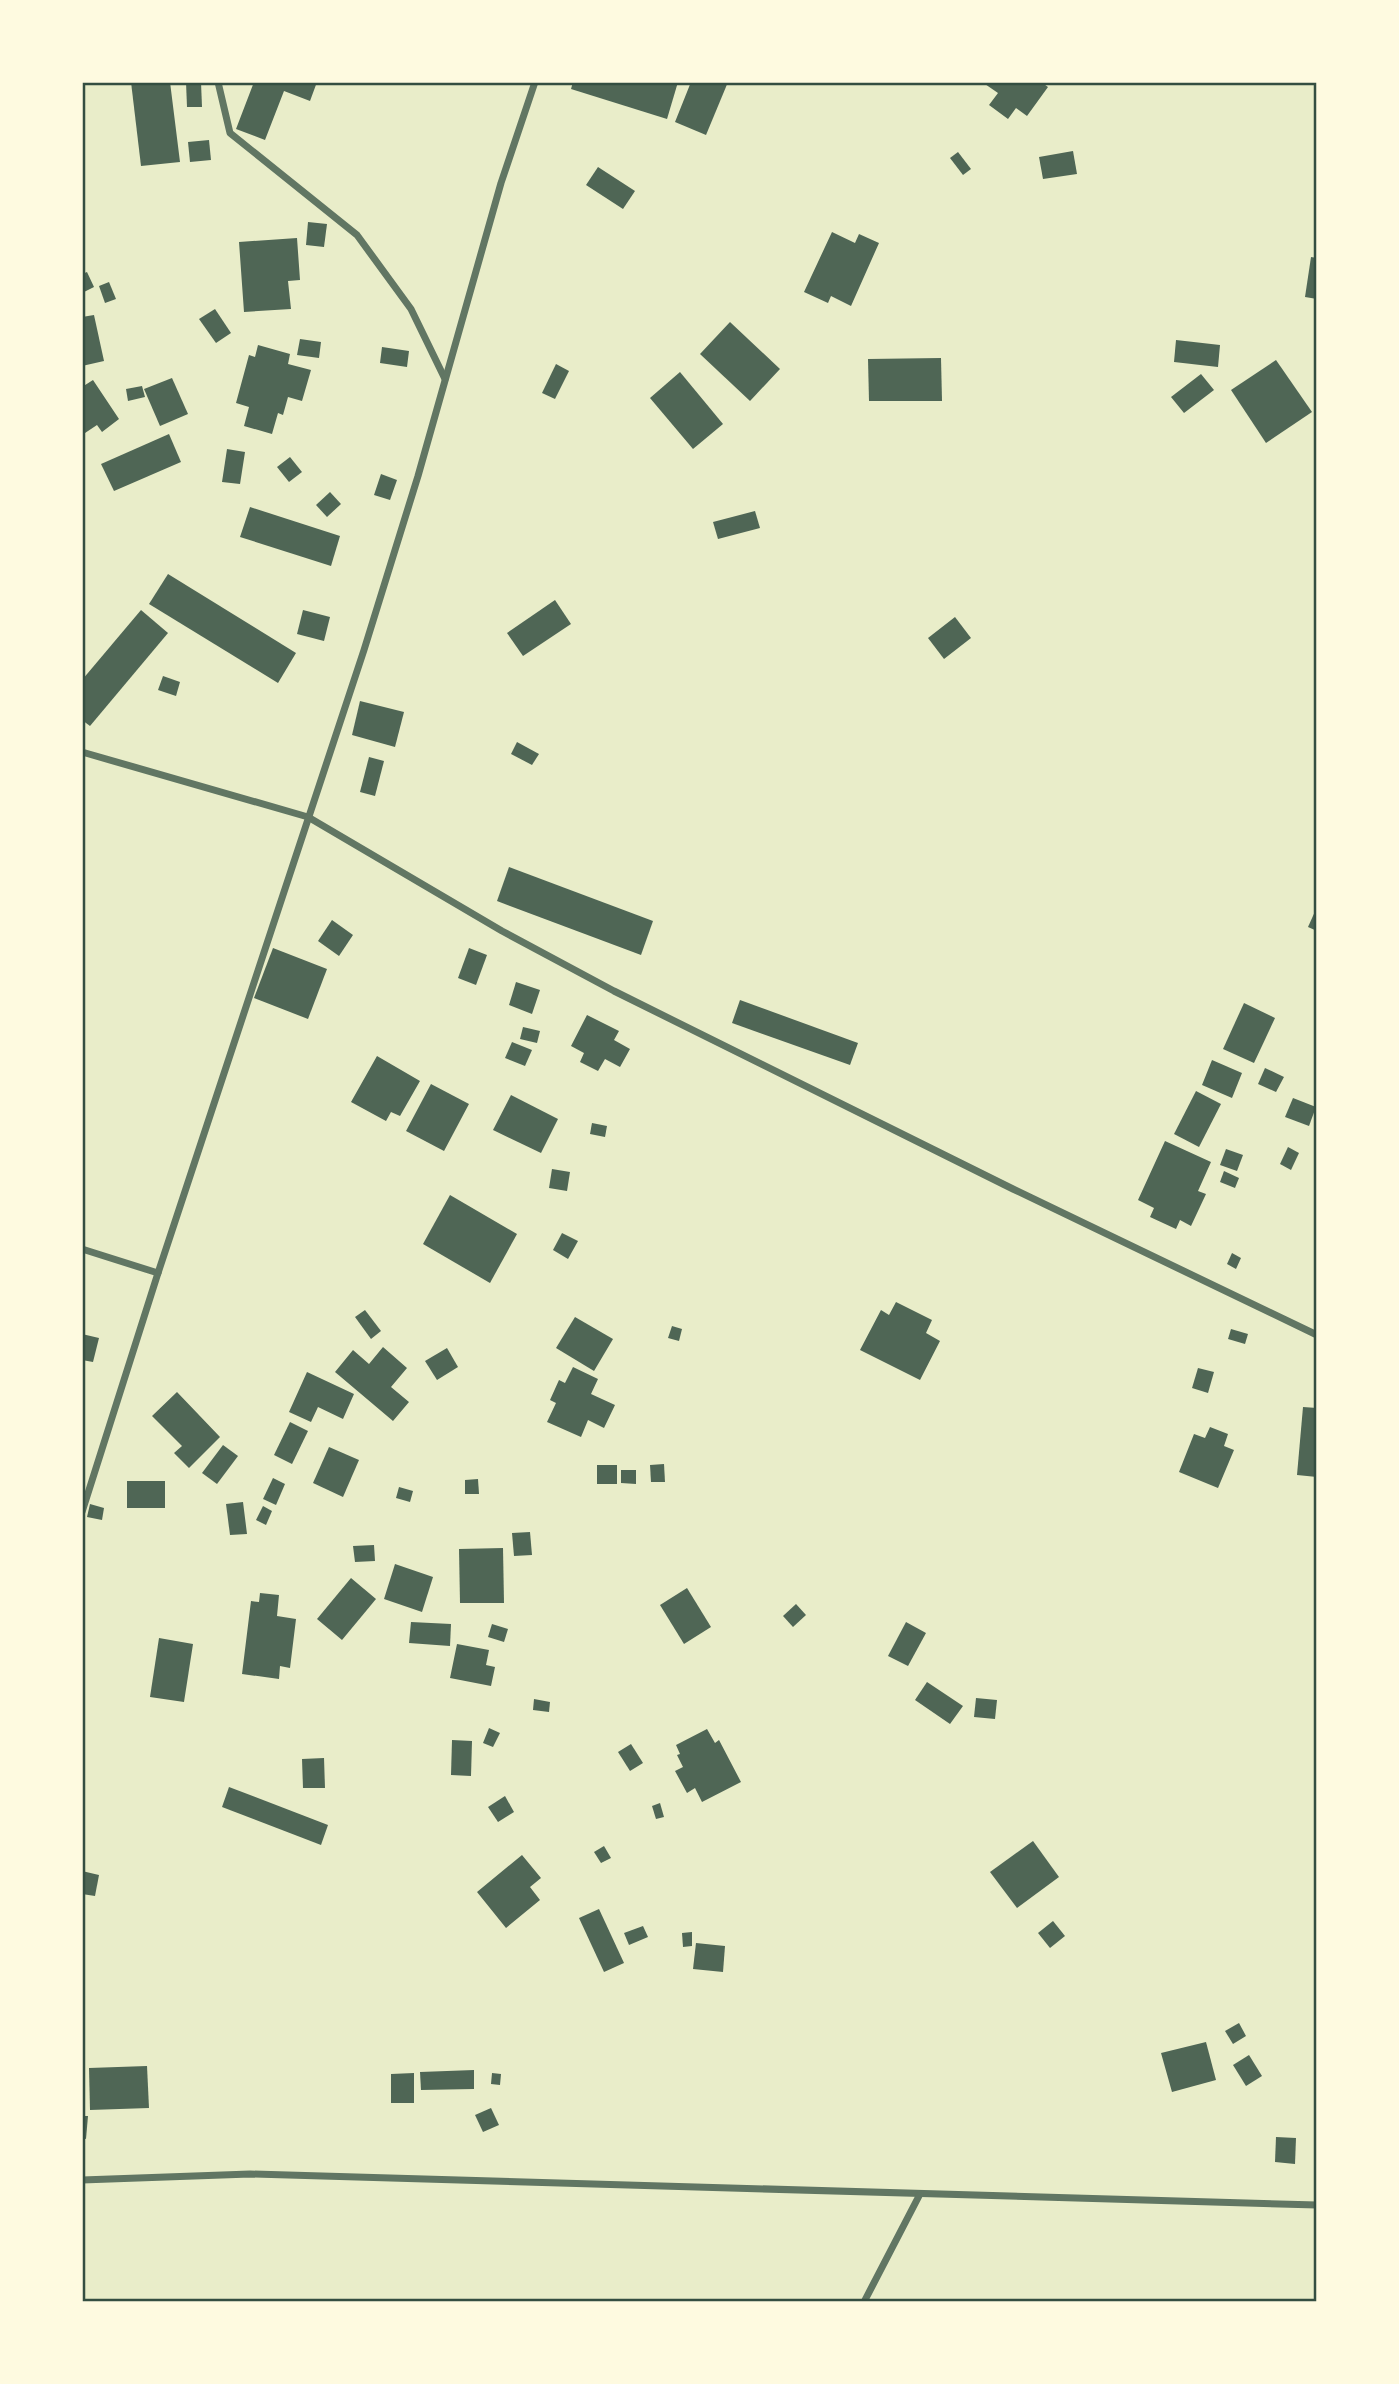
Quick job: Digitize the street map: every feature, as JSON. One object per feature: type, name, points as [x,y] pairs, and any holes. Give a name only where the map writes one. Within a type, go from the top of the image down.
[{"type":"street","points":[[218,82],[230,133],[357,235],[411,309],[445,380]]},
{"type":"street","points":[[82,1512],[364,650],[501,183],[536,82]]},
{"type":"street","points":[[82,752],[308,817],[502,931],[614,991],[1013,1189],[1317,1335]]},
{"type":"street","points":[[82,1249],[158,1273]]},
{"type":"street","points":[[82,2179],[250,2174],[1317,2205]]},
{"type":"street","points":[[864,2302],[920,2194]]},
{"type":"building","points":[[131,82],[170,82],[180,162],[141,166]]},
{"type":"building","points":[[186,82],[201,82],[202,107],[187,107]]},
{"type":"building","points":[[254,82],[317,82],[310,101],[284,91],[265,140],[236,129]]},
{"type":"building","points":[[573,82],[678,82],[667,119],[571,89]]},
{"type":"building","points":[[691,82],[728,82],[706,135],[675,122]]},
{"type":"building","points":[[982,82],[1041,82],[1048,87],[1027,116],[1016,108],[1008,119],[989,105],[998,93]]},
{"type":"building","points":[[209,140],[211,160],[190,162],[188,142]]},
{"type":"building","points":[[1073,151],[1077,174],[1043,179],[1039,157]]},
{"type":"building","points":[[958,152],[971,169],[963,175],[950,158]]},
{"type":"building","points":[[598,167],[635,191],[623,209],[586,185]]},
{"type":"building","points":[[308,222],[327,224],[324,247],[306,245]]},
{"type":"building","points":[[832,232],[855,243],[859,234],[879,243],[851,306],[831,296],[828,303],[804,292]]},
{"type":"building","points":[[297,238],[300,280],[288,281],[291,309],[244,312],[239,242]]},
{"type":"building","points":[[1311,257],[1317,258],[1317,299],[1305,297]]},
{"type":"building","points":[[87,272],[94,287],[82,293],[82,274]]},
{"type":"building","points":[[109,282],[116,299],[105,303],[99,286]]},
{"type":"building","points":[[215,309],[231,333],[216,343],[199,319]]},
{"type":"building","points":[[94,315],[104,361],[82,366],[82,317]]},
{"type":"building","points":[[730,322],[780,369],[750,401],[700,354]]},
{"type":"building","points":[[300,339],[321,342],[319,358],[297,355]]},
{"type":"building","points":[[1176,340],[1220,345],[1218,367],[1174,362]]},
{"type":"building","points":[[258,345],[290,354],[288,364],[311,370],[302,401],[288,397],[283,415],[278,413],[272,434],[244,426],[249,407],[236,403],[249,355],[255,357]]},
{"type":"building","points":[[382,347],[409,351],[407,367],[380,363]]},
{"type":"building","points":[[941,358],[942,401],[869,401],[868,359]]},
{"type":"building","points":[[1276,360],[1312,412],[1266,443],[1231,390]]},
{"type":"building","points":[[556,364],[569,371],[555,399],[542,393]]},
{"type":"building","points":[[680,372],[723,424],[693,449],[650,398]]},
{"type":"building","points":[[1201,374],[1214,390],[1184,413],[1171,397]]},
{"type":"building","points":[[172,378],[188,414],[160,426],[144,389]]},
{"type":"building","points":[[93,380],[119,419],[102,432],[97,425],[82,435],[82,387]]},
{"type":"building","points":[[142,386],[145,397],[128,401],[126,389]]},
{"type":"building","points":[[169,434],[181,462],[114,491],[101,464]]},
{"type":"building","points":[[227,449],[245,452],[240,484],[222,482]]},
{"type":"building","points":[[290,457],[302,472],[289,482],[277,467]]},
{"type":"building","points":[[381,474],[397,480],[390,500],[374,495]]},
{"type":"building","points":[[330,492],[341,504],[327,517],[316,505]]},
{"type":"building","points":[[250,507],[340,536],[331,566],[240,537]]},
{"type":"building","points":[[755,511],[760,528],[718,539],[713,522]]},
{"type":"building","points":[[168,574],[296,653],[278,683],[149,604]]},
{"type":"building","points":[[555,600],[571,624],[523,656],[507,633]]},
{"type":"building","points":[[141,610],[168,633],[90,726],[82,720],[82,680]]},
{"type":"building","points":[[303,610],[330,617],[324,641],[297,634]]},
{"type":"building","points":[[955,617],[971,638],[944,659],[928,638]]},
{"type":"building","points":[[163,676],[180,682],[176,696],[158,690]]},
{"type":"building","points":[[360,701],[404,712],[395,747],[352,735]]},
{"type":"building","points":[[517,742],[539,754],[532,765],[511,754]]},
{"type":"building","points":[[369,757],[384,761],[375,796],[360,792]]},
{"type":"building","points":[[509,867],[653,921],[641,955],[497,901]]},
{"type":"building","points":[[1317,907],[1317,931],[1308,927]]},
{"type":"building","points":[[332,920],[353,935],[339,956],[318,941]]},
{"type":"building","points":[[273,948],[327,969],[308,1019],[254,998]]},
{"type":"building","points":[[469,948],[487,955],[476,985],[458,978]]},
{"type":"building","points":[[516,982],[540,990],[532,1014],[509,1005]]},
{"type":"building","points":[[740,1000],[858,1043],[850,1065],[732,1023]]},
{"type":"building","points":[[1244,1003],[1275,1018],[1254,1063],[1223,1049]]},
{"type":"building","points":[[587,1015],[619,1031],[614,1040],[630,1049],[620,1067],[605,1059],[598,1071],[580,1062],[584,1053],[571,1046]]},
{"type":"building","points":[[523,1027],[540,1031],[537,1043],[520,1039]]},
{"type":"building","points":[[512,1042],[532,1050],[525,1066],[505,1058]]},
{"type":"building","points":[[377,1056],[420,1081],[400,1116],[391,1112],[386,1121],[351,1102]]},
{"type":"building","points":[[1212,1060],[1242,1073],[1232,1098],[1202,1085]]},
{"type":"building","points":[[1265,1068],[1284,1077],[1276,1092],[1258,1084]]},
{"type":"building","points":[[431,1084],[469,1104],[444,1151],[406,1131]]},
{"type":"building","points":[[1196,1091],[1221,1104],[1199,1147],[1174,1134]]},
{"type":"building","points":[[511,1095],[558,1119],[541,1153],[493,1130]]},
{"type":"building","points":[[1293,1098],[1316,1107],[1309,1126],[1285,1117]]},
{"type":"building","points":[[592,1123],[607,1126],[605,1137],[590,1134]]},
{"type":"building","points":[[1165,1141],[1211,1162],[1198,1191],[1206,1194],[1191,1226],[1180,1220],[1176,1229],[1150,1217],[1154,1208],[1138,1200]]},
{"type":"building","points":[[1288,1147],[1299,1153],[1291,1170],[1280,1164]]},
{"type":"building","points":[[1226,1149],[1243,1155],[1237,1171],[1220,1165]]},
{"type":"building","points":[[552,1169],[570,1172],[567,1191],[549,1188]]},
{"type":"building","points":[[1224,1171],[1239,1178],[1235,1188],[1220,1182]]},
{"type":"building","points":[[450,1195],[517,1234],[490,1283],[423,1244]]},
{"type":"building","points":[[562,1233],[578,1241],[568,1259],[553,1250]]},
{"type":"building","points":[[1232,1253],[1241,1258],[1236,1269],[1227,1264]]},
{"type":"building","points":[[896,1302],[932,1320],[926,1333],[940,1341],[920,1380],[860,1350],[881,1310],[889,1315]]},
{"type":"building","points":[[365,1310],[381,1331],[371,1339],[355,1317]]},
{"type":"building","points":[[575,1317],[613,1339],[594,1371],[556,1348]]},
{"type":"building","points":[[672,1326],[682,1329],[679,1341],[668,1338]]},
{"type":"building","points":[[1231,1329],[1248,1334],[1245,1344],[1228,1339]]},
{"type":"building","points":[[82,1334],[99,1338],[93,1362],[82,1360]]},
{"type":"building","points":[[383,1347],[407,1368],[391,1387],[409,1402],[393,1421],[335,1372],[353,1350],[369,1364]]},
{"type":"building","points":[[447,1348],[458,1367],[437,1380],[425,1361]]},
{"type":"building","points":[[573,1367],[598,1379],[591,1394],[615,1405],[604,1428],[588,1420],[581,1437],[547,1422],[556,1403],[550,1400],[559,1380],[565,1383]]},
{"type":"building","points":[[1198,1368],[1214,1372],[1208,1393],[1192,1388]]},
{"type":"building","points":[[307,1372],[354,1394],[343,1419],[318,1407],[311,1422],[289,1412]]},
{"type":"building","points":[[177,1392],[220,1437],[189,1468],[174,1453],[182,1446],[152,1416]]},
{"type":"building","points":[[1303,1407],[1317,1408],[1317,1477],[1297,1475]]},
{"type":"building","points":[[290,1422],[308,1431],[292,1464],[274,1455]]},
{"type":"building","points":[[1210,1427],[1228,1434],[1224,1446],[1234,1450],[1218,1488],[1179,1472],[1194,1434],[1205,1438]]},
{"type":"building","points":[[223,1445],[238,1456],[217,1484],[202,1473]]},
{"type":"building","points":[[329,1447],[359,1460],[343,1497],[313,1483]]},
{"type":"building","points":[[664,1464],[665,1482],[651,1482],[650,1465]]},
{"type":"building","points":[[597,1465],[617,1465],[617,1484],[597,1484]]},
{"type":"building","points":[[621,1470],[636,1470],[636,1484],[621,1483]]},
{"type":"building","points":[[273,1478],[285,1484],[276,1505],[263,1499]]},
{"type":"building","points":[[478,1479],[479,1494],[465,1494],[465,1480]]},
{"type":"building","points":[[127,1481],[165,1481],[165,1508],[127,1508]]},
{"type":"building","points":[[399,1487],[413,1491],[410,1502],[396,1498]]},
{"type":"building","points":[[243,1502],[247,1534],[230,1535],[226,1504]]},
{"type":"building","points":[[90,1504],[104,1508],[102,1520],[87,1517]]},
{"type":"building","points":[[263,1506],[272,1511],[266,1525],[256,1520]]},
{"type":"building","points":[[530,1532],[532,1555],[514,1556],[512,1533]]},
{"type":"building","points":[[374,1545],[375,1561],[355,1562],[353,1546]]},
{"type":"building","points":[[503,1548],[504,1603],[460,1603],[459,1549]]},
{"type":"building","points":[[395,1564],[433,1577],[422,1612],[384,1599]]},
{"type":"building","points":[[351,1578],[376,1599],[342,1640],[317,1619]]},
{"type":"building","points":[[687,1588],[711,1627],[684,1644],[660,1605]]},
{"type":"building","points":[[260,1593],[279,1595],[277,1616],[296,1619],[290,1668],[280,1666],[279,1679],[242,1674],[251,1601],[259,1602]]},
{"type":"building","points":[[796,1604],[806,1615],[793,1627],[783,1616]]},
{"type":"building","points":[[411,1622],[451,1624],[450,1646],[409,1643]]},
{"type":"building","points":[[906,1622],[926,1633],[908,1666],[888,1656]]},
{"type":"building","points":[[492,1624],[508,1629],[504,1642],[488,1637]]},
{"type":"building","points":[[159,1638],[193,1644],[184,1702],[150,1697]]},
{"type":"building","points":[[457,1644],[489,1650],[486,1665],[495,1667],[491,1686],[450,1678]]},
{"type":"building","points":[[927,1682],[963,1706],[950,1724],[915,1700]]},
{"type":"building","points":[[976,1698],[997,1700],[995,1719],[974,1717]]},
{"type":"building","points":[[534,1699],[550,1702],[549,1712],[533,1710]]},
{"type":"building","points":[[489,1728],[500,1733],[493,1747],[483,1743]]},
{"type":"building","points":[[707,1729],[715,1743],[719,1740],[741,1782],[702,1802],[695,1788],[687,1793],[675,1771],[683,1767],[676,1745]]},
{"type":"building","points":[[452,1740],[472,1741],[471,1776],[451,1775]]},
{"type":"building","points":[[631,1744],[643,1763],[630,1771],[618,1752]]},
{"type":"building","points":[[324,1758],[325,1788],[303,1788],[302,1759]]},
{"type":"building","points":[[229,1787],[328,1825],[321,1845],[222,1807]]},
{"type":"building","points":[[505,1796],[514,1812],[498,1822],[488,1807]]},
{"type":"building","points":[[660,1803],[664,1817],[656,1819],[652,1806]]},
{"type":"building","points":[[1033,1841],[1059,1877],[1017,1908],[990,1872]]},
{"type":"building","points":[[604,1846],[611,1858],[601,1863],[594,1852]]},
{"type":"building","points":[[522,1855],[541,1878],[530,1887],[540,1900],[506,1928],[477,1892]]},
{"type":"building","points":[[82,1871],[99,1875],[95,1896],[82,1894]]},
{"type":"building","points":[[599,1909],[624,1963],[604,1972],[579,1918]]},
{"type":"building","points":[[1053,1921],[1065,1936],[1050,1948],[1038,1933]]},
{"type":"building","points":[[643,1926],[648,1937],[629,1945],[624,1933]]},
{"type":"building","points":[[692,1932],[692,1946],[683,1947],[682,1933]]},
{"type":"building","points":[[696,1943],[725,1946],[723,1972],[693,1969]]},
{"type":"building","points":[[1239,2023],[1246,2036],[1233,2044],[1225,2031]]},
{"type":"building","points":[[1206,2042],[1216,2080],[1172,2092],[1161,2053]]},
{"type":"building","points":[[1249,2055],[1262,2076],[1246,2086],[1233,2065]]},
{"type":"building","points":[[147,2066],[149,2108],[90,2110],[89,2068]]},
{"type":"building","points":[[474,2070],[474,2089],[421,2090],[420,2072]]},
{"type":"building","points":[[414,2073],[414,2103],[391,2103],[391,2074]]},
{"type":"building","points":[[492,2073],[501,2074],[500,2085],[491,2084]]},
{"type":"building","points":[[491,2108],[499,2125],[483,2132],[475,2115]]},
{"type":"building","points":[[82,2116],[88,2116],[86,2139],[82,2138]]},
{"type":"building","points":[[1276,2137],[1296,2138],[1295,2164],[1275,2162]]}]
